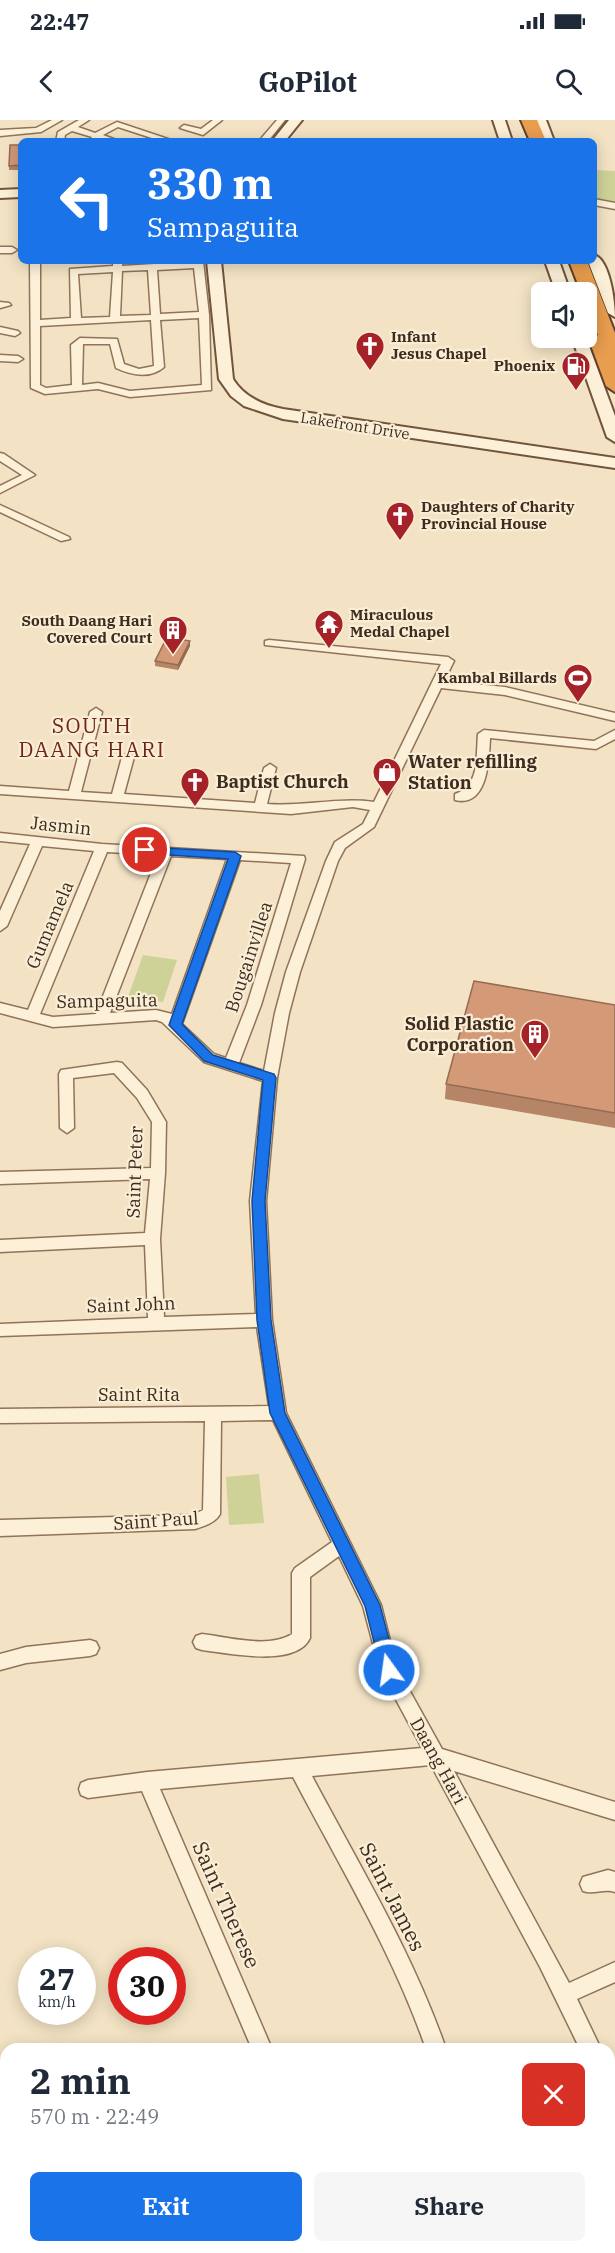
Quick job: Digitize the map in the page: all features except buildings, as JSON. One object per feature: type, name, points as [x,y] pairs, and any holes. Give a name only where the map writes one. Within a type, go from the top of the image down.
[{"type":"highway","points":[[509,120],[518,138]]},
{"type":"highway","points":[[514,120],[519,138]]},
{"type":"highway","points":[[523,120],[530,138]]},
{"type":"highway","points":[[529,120],[537,138]]},
{"type":"highway","points":[[564,264],[570,282]]},
{"type":"highway","points":[[569,264],[576,282]]},
{"type":"highway","points":[[579,264],[615,356]]},
{"type":"highway","points":[[586,264],[615,338]]},
{"type":"highway","points":[[597,339],[615,386]]},
{"type":"highway","points":[[595,348],[615,401]]},
{"type":"street","points":[[0,133],[27,132],[58,120]]},
{"type":"street","points":[[61,138],[62,134],[85,120]]},
{"type":"street","points":[[193,120],[184,128],[202,132],[218,120]]},
{"type":"street","points":[[266,138],[281,120]]},
{"type":"street","points":[[281,138],[296,120]]},
{"type":"street","points":[[290,138],[305,120]]},
{"type":"street","points":[[499,120],[505,138]]},
{"type":"street","points":[[540,120],[547,138]]},
{"type":"street","points":[[71,128],[95,138],[117,124],[161,138]]},
{"type":"street","points":[[0,194],[18,193]]},
{"type":"street","points":[[0,199],[18,198]]},
{"type":"street","points":[[0,250],[12,250]]},
{"type":"street","points":[[35,264],[35,386],[45,391],[98,386],[130,394],[207,388],[204,315],[198,264]]},
{"type":"street","points":[[76,321],[73,271],[118,265],[152,267],[186,264]]},
{"type":"street","name":"Lakefront Drive","points":[[214,264],[226,379],[231,390],[240,398],[283,414],[615,463]]},
{"type":"street","points":[[553,264],[559,282]]},
{"type":"street","points":[[596,264],[615,313]]},
{"type":"street","points":[[115,320],[118,265]]},
{"type":"street","points":[[77,388],[76,345],[80,341],[114,341],[119,366],[124,369],[143,372],[159,367],[152,267]]},
{"type":"street","points":[[35,323],[204,315]]},
{"type":"street","points":[[0,330],[15,333]]},
{"type":"street","points":[[583,348],[615,437]]},
{"type":"street","points":[[0,358],[18,358]]},
{"type":"street","points":[[0,456],[30,475],[0,490]]},
{"type":"street","points":[[0,508],[65,539]]},
{"type":"street","name":"Daang Hari","points":[[269,643],[448,661],[368,827],[340,845],[332,861],[293,972],[282,1013],[270,1078],[258,1201],[264,1320],[278,1413],[340,1545],[372,1605],[389,1670],[588,2043]]},
{"type":"street","points":[[436,684],[506,691],[615,717]]},
{"type":"street","points":[[74,794],[96,712]]},
{"type":"street","points":[[459,797],[471,794],[477,787],[484,734],[596,745],[615,734]]},
{"type":"street","points":[[117,797],[128,757]]},
{"type":"street","points":[[260,808],[270,768]]},
{"type":"street","points":[[0,790],[260,808],[307,809],[353,803],[379,807]]},
{"type":"street","name":"Jasmin","points":[[0,837],[102,848],[299,859]]},
{"type":"street","points":[[0,927],[37,842]]},
{"type":"street","name":"Gumamela","points":[[32,1017],[102,848]]},
{"type":"street","points":[[101,1019],[166,852]]},
{"type":"street","points":[[175,1025],[235,856]]},
{"type":"street","name":"Bougainvillea","points":[[231,1065],[254,1005],[299,859]]},
{"type":"street","name":"Sampaguita","points":[[0,1008],[53,1022],[156,1015],[167,1018],[209,1058],[270,1078]]},
{"type":"street","name":"Saint Peter","points":[[67,1128],[66,1074],[117,1067],[142,1094],[159,1122],[158,1173],[152,1239],[156,1324]]},
{"type":"street","points":[[0,1178],[158,1173]]},
{"type":"street","points":[[0,1246],[152,1239]]},
{"type":"street","name":"Saint John","points":[[0,1330],[264,1320]]},
{"type":"street","name":"Saint Rita","points":[[0,1416],[278,1413]]},
{"type":"street","name":"Saint Paul","points":[[0,1528],[205,1519],[211,1514],[213,1415]]},
{"type":"street","points":[[202,1642],[273,1648],[294,1644],[301,1638],[301,1573],[340,1545]]},
{"type":"street","points":[[0,1662],[26,1655],[90,1648]]},
{"type":"street","points":[[88,1789],[147,1781],[435,1756],[615,1811]]},
{"type":"street","name":"Saint James","points":[[298,1769],[392,1947],[424,2014],[434,2043]]},
{"type":"street","name":"Saint Therese","points":[[147,1781],[187,1879],[224,1955],[260,2043]]},
{"type":"street","points":[[590,1884],[608,1880],[615,1882]]},
{"type":"street","points":[[564,1995],[615,1972]]},
{"type":"green space","points":[[597,170],[615,171],[615,204],[597,202]]},
{"type":"green space","points":[[143,955],[177,960],[163,1002],[128,997]]},
{"type":"green space","points":[[259,1474],[264,1523],[229,1525],[226,1477]]},
{"type":"place","name":"Infant Jesus Chapel","points":[[370,372]]},
{"type":"place","name":"Phoenix","points":[[576,392]]},
{"type":"place","name":"Daughters of Charity Provincial House","points":[[400,542]]},
{"type":"place","name":"Miraculous Medal Chapel","points":[[329,650]]},
{"type":"place","name":"South Daang Hari Covered Court","points":[[173,656]]},
{"type":"place","name":"Kambal Billards","points":[[578,704]]},
{"type":"place","name":"Water refilling Station","points":[[387,798]]},
{"type":"place","name":"Baptist Church","points":[[195,808]]},
{"type":"place","name":"Solid Plastic Corporation","points":[[535,1060]]},
{"type":"district","name":"SOUTH DAANG HARI","points":[[92,738]]},
{"type":"route","points":[[145,850],[235,856],[175,1025],[209,1058],[258,1072],[270,1078],[258,1201],[264,1320],[278,1413],[340,1545],[372,1605],[389,1670]]}]
